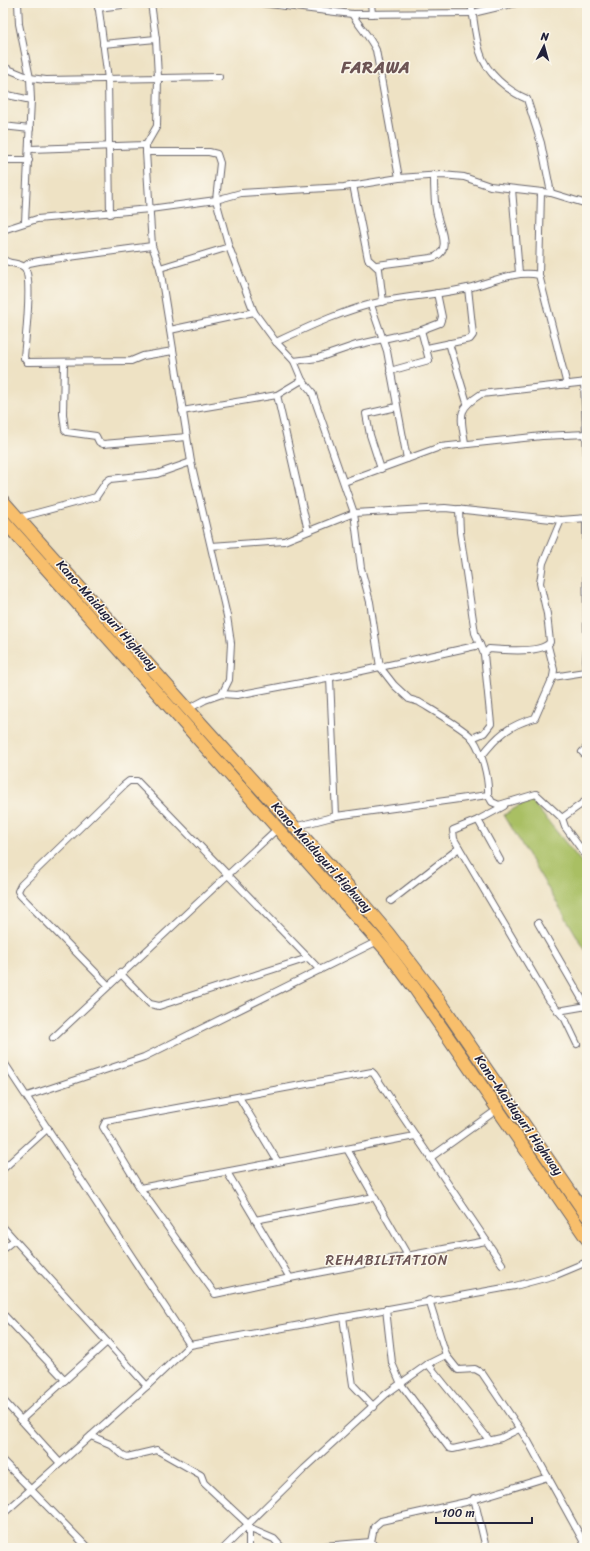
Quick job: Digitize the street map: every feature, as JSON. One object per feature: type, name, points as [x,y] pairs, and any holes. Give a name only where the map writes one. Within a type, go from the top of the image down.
[{"type":"highway","name":"Kano-Maiduguri Highway","points":[[3,501],[388,933],[437,997],[587,1216]]},
{"type":"highway","name":"Kano-Maiduguri Highway","points":[[3,520],[378,941],[415,988],[587,1239]]},
{"type":"street","points":[[18,3],[19,24],[26,67],[30,78],[31,100],[30,149],[25,222]]},
{"type":"street","points":[[110,214],[108,79],[98,5],[138,3]]},
{"type":"street","points":[[151,3],[156,39],[158,77],[157,126],[146,148],[152,246],[160,268],[191,462],[227,616],[231,643],[228,680],[222,694]]},
{"type":"street","points":[[261,3],[352,14],[473,12],[516,3]]},
{"type":"street","points":[[371,3],[372,14]]},
{"type":"street","points":[[471,3],[480,53],[492,73],[514,94],[527,99],[541,144],[551,193]]},
{"type":"street","points":[[352,14],[366,36],[372,41],[376,50],[399,178]]},
{"type":"street","points":[[103,44],[156,39]]},
{"type":"street","points":[[3,68],[30,78],[46,80],[220,77]]},
{"type":"street","points":[[3,94],[31,100]]},
{"type":"street","points":[[3,126],[30,129]]},
{"type":"street","points":[[30,149],[110,147],[209,152],[217,154],[220,163],[216,200],[229,247],[254,312],[276,342],[294,361],[302,380],[312,392],[354,513],[361,568],[370,602],[380,667],[394,685],[409,699],[419,702],[472,738],[481,757],[488,788],[488,795],[492,802],[498,805],[536,794],[562,818],[565,827],[587,857]]},
{"type":"street","points":[[3,160],[29,160]]},
{"type":"street","points":[[3,230],[25,222],[59,217],[110,214],[150,209],[216,200],[241,193],[353,185],[399,178],[434,175],[464,177],[490,186],[551,193],[587,204]]},
{"type":"street","points":[[377,265],[439,256],[442,251],[444,236],[436,211],[434,175]]},
{"type":"street","points":[[353,185],[368,259],[377,265],[379,269],[383,302]]},
{"type":"street","points":[[512,189],[519,273]]},
{"type":"street","points":[[541,192],[540,275],[567,385]]},
{"type":"street","points":[[24,267],[29,263],[39,261],[152,246]]},
{"type":"street","points":[[160,268],[229,247]]},
{"type":"street","points":[[3,259],[24,267],[26,270],[28,285],[25,360],[28,362],[64,363],[78,361],[131,361],[143,356],[173,351]]},
{"type":"street","points":[[276,342],[311,326],[371,305],[468,288],[519,273],[540,275]]},
{"type":"street","points":[[427,348],[470,339],[473,335],[468,288]]},
{"type":"street","points":[[294,361],[318,358],[356,345],[422,330],[440,323],[442,317],[437,293]]},
{"type":"street","points":[[371,305],[386,351],[407,459]]},
{"type":"street","points":[[170,330],[254,312]]},
{"type":"street","points":[[390,371],[429,360],[422,330]]},
{"type":"street","points":[[449,343],[467,403]]},
{"type":"street","points":[[64,363],[63,414],[65,430],[67,432],[96,436],[99,442],[103,444],[187,437]]},
{"type":"street","points":[[182,411],[277,396],[302,380]]},
{"type":"street","points":[[465,443],[461,416],[467,403],[481,394],[586,382],[587,457]]},
{"type":"street","points":[[277,396],[308,531]]},
{"type":"street","points":[[381,469],[370,435],[366,414],[397,407]]},
{"type":"street","points":[[344,482],[440,447],[465,443],[542,436],[587,434]]},
{"type":"street","points":[[18,518],[96,497],[110,478],[157,474],[191,462]]},
{"type":"street","points":[[211,546],[284,541],[354,513],[445,508],[561,520],[586,518],[587,641]]},
{"type":"street","points":[[458,509],[473,625],[484,654],[491,724],[484,733],[472,738]]},
{"type":"street","points":[[481,757],[492,743],[511,726],[535,718],[553,677],[554,670],[548,646],[550,642],[547,614],[540,583],[543,563],[561,520]]},
{"type":"street","points":[[188,709],[205,700],[222,694],[237,695],[330,678],[480,645]]},
{"type":"street","points":[[484,654],[489,649],[521,650],[548,646]]},
{"type":"street","points":[[553,677],[586,672],[587,648]]},
{"type":"street","points":[[330,678],[336,816]]},
{"type":"street","points":[[587,747],[582,752],[587,756]]},
{"type":"street","points":[[108,985],[20,895],[18,891],[21,885],[129,781],[137,781],[320,970]]},
{"type":"street","points":[[294,827],[336,816],[488,795]]},
{"type":"street","points":[[562,818],[587,800]]},
{"type":"street","points":[[511,802],[478,820],[453,830],[454,839],[549,1000],[565,1019],[577,1044]]},
{"type":"street","points":[[478,820],[500,860]]},
{"type":"street","points":[[53,1038],[120,973],[278,828]]},
{"type":"street","points":[[391,901],[459,848]]},
{"type":"street","points":[[538,923],[586,1006],[558,1011]]},
{"type":"street","points":[[27,1096],[144,1056],[378,941],[388,933]]},
{"type":"street","points":[[120,973],[150,1004],[159,1006],[308,958]]},
{"type":"street","points":[[3,1061],[190,1345]]},
{"type":"street","points":[[486,1241],[290,1278],[216,1294],[140,1188],[103,1127],[106,1121],[372,1072],[502,1264]]},
{"type":"street","points":[[239,1097],[278,1162]]},
{"type":"street","points":[[430,1158],[498,1110]]},
{"type":"street","points":[[3,1169],[48,1128]]},
{"type":"street","points":[[140,1188],[415,1136]]},
{"type":"street","points":[[347,1149],[408,1256]]},
{"type":"street","points":[[227,1172],[290,1278]]},
{"type":"street","points":[[255,1220],[374,1197]]},
{"type":"street","points":[[3,1227],[147,1386]]},
{"type":"street","points":[[3,1250],[14,1240]]},
{"type":"street","points":[[3,1514],[147,1386],[190,1345],[429,1300],[515,1286],[556,1275],[587,1262]]},
{"type":"street","points":[[429,1300],[446,1355],[458,1370],[475,1369],[482,1373],[528,1441],[587,1548]]},
{"type":"street","points":[[386,1308],[392,1363],[400,1384],[422,1415],[451,1449],[490,1441],[519,1429]]},
{"type":"street","points":[[3,1314],[65,1380]]},
{"type":"street","points":[[343,1317],[353,1385],[374,1407]]},
{"type":"street","points":[[21,1420],[107,1342]]},
{"type":"street","points":[[224,1548],[248,1527],[304,1469],[374,1407],[386,1394],[428,1364],[446,1355]]},
{"type":"street","points":[[428,1364],[490,1441]]},
{"type":"street","points":[[3,1400],[60,1463]]},
{"type":"street","points":[[91,1436],[110,1444],[123,1456],[157,1450],[165,1453],[201,1475],[204,1484],[248,1527],[274,1539],[282,1548]]},
{"type":"street","points":[[3,1461],[88,1548]]},
{"type":"street","points":[[371,1542],[374,1527],[381,1521],[452,1505],[548,1477]]},
{"type":"street","points":[[474,1498],[486,1548]]},
{"type":"street","points":[[248,1527],[249,1548]]},
{"type":"street","points":[[301,1548],[371,1542],[377,1548]]},
{"type":"green space","points":[[530,799],[587,869],[587,953],[504,815]]},
{"type":"district","name":"FARAWA","points":[[376,67]]},
{"type":"district","name":"REHABILITATION","points":[[387,1260]]}]
